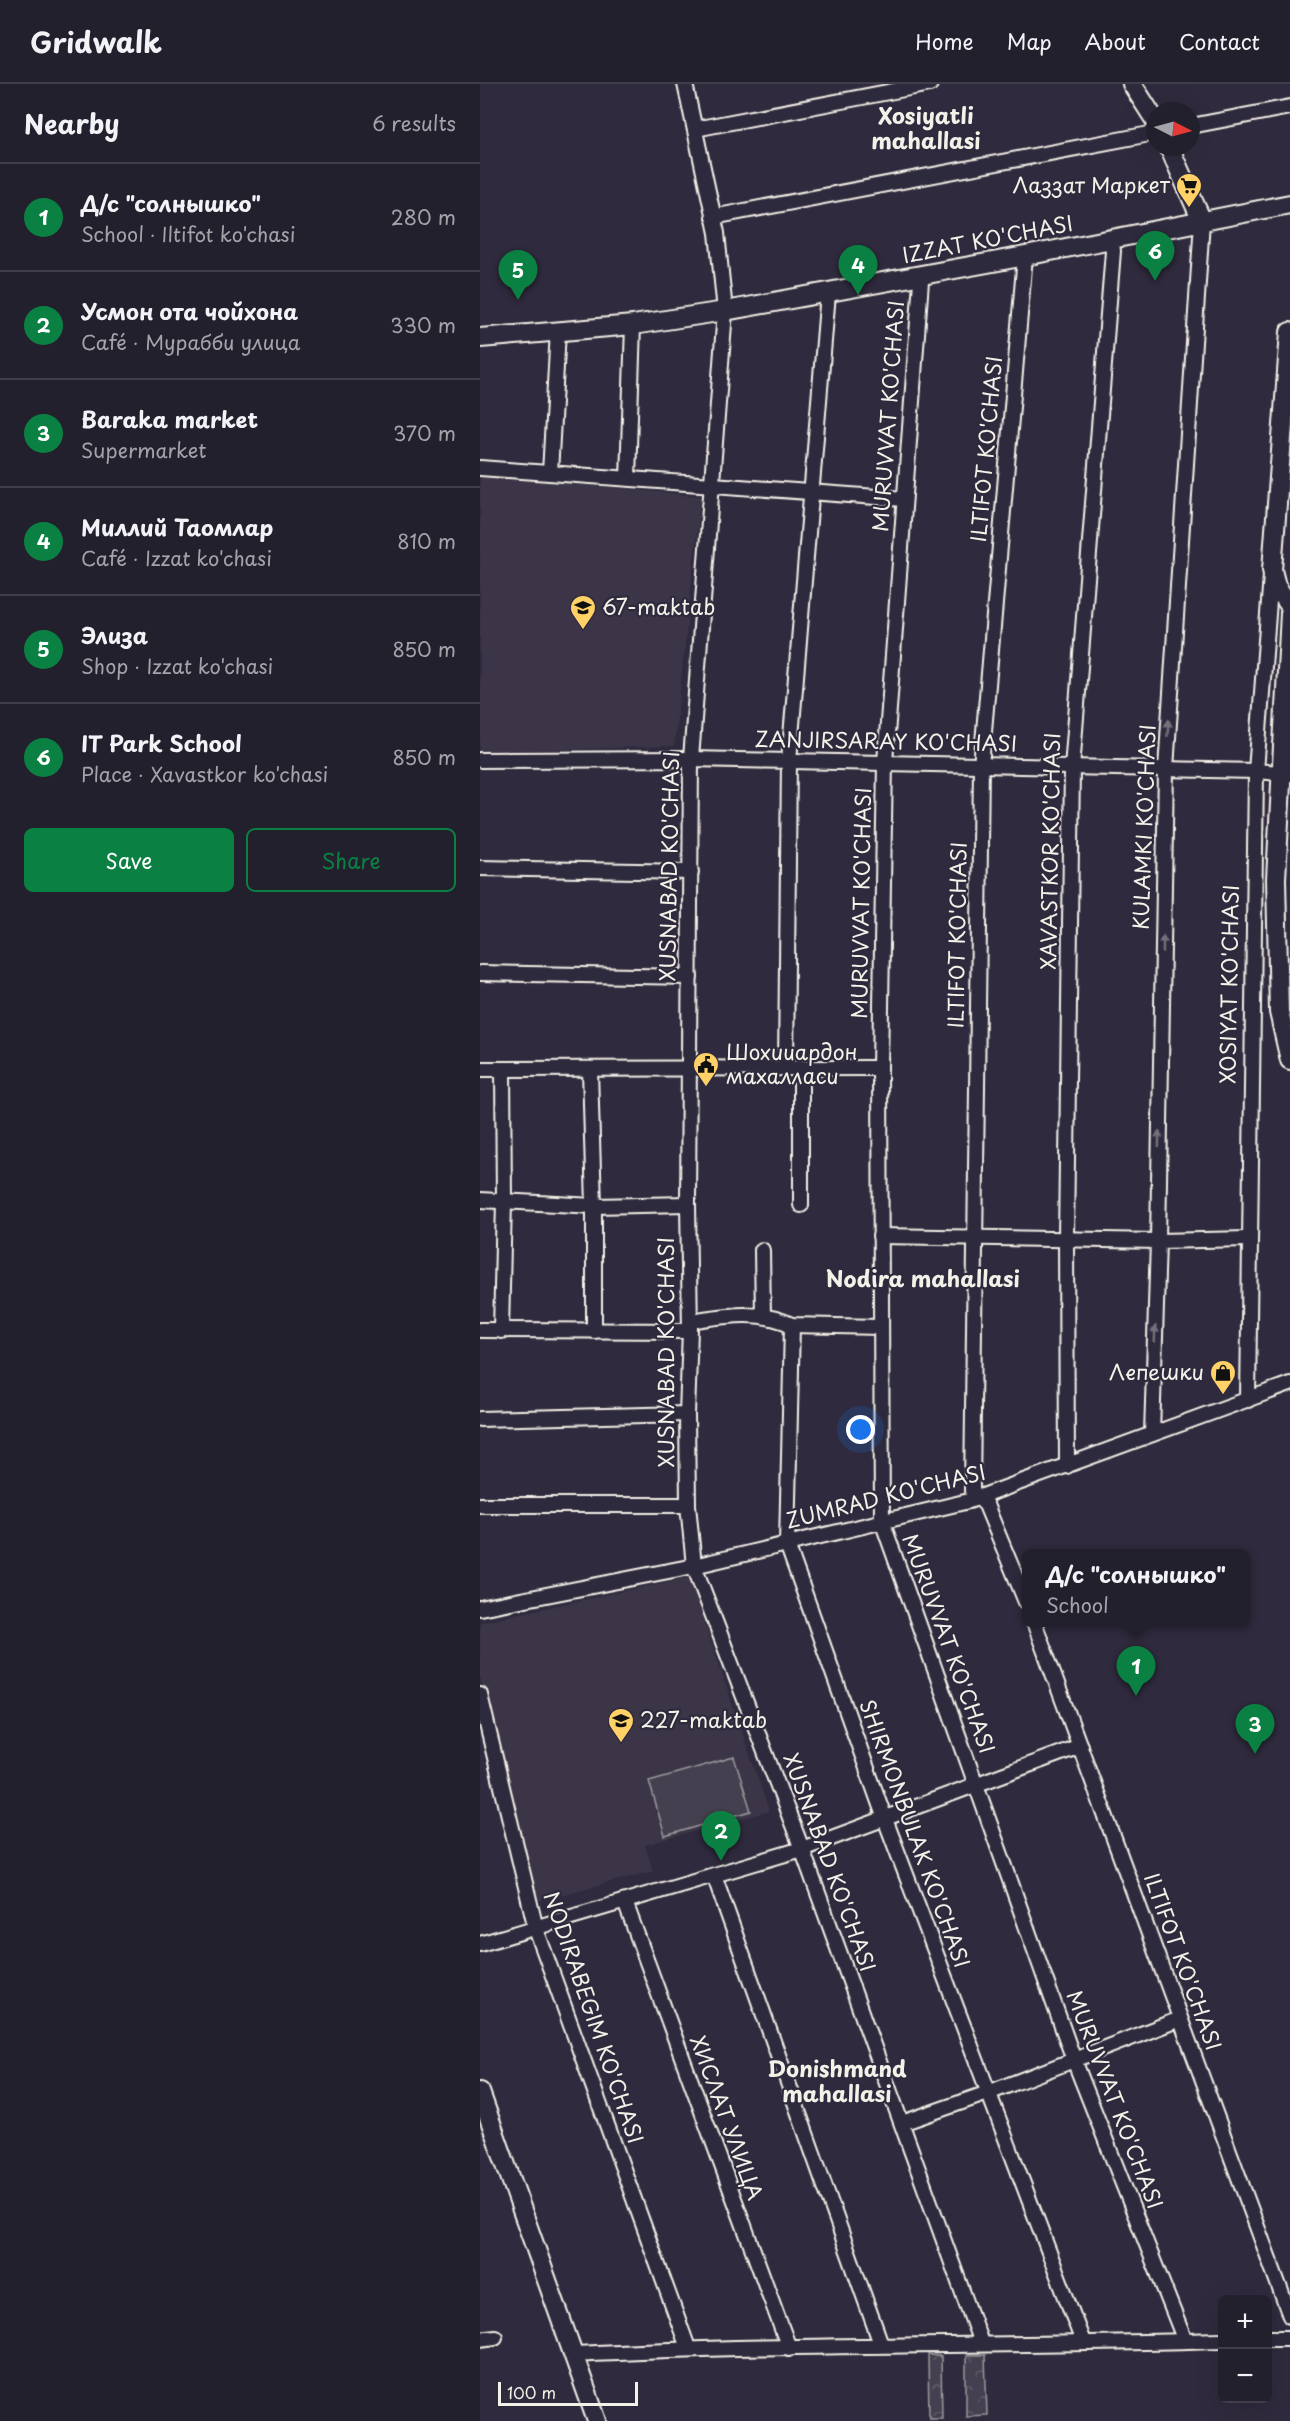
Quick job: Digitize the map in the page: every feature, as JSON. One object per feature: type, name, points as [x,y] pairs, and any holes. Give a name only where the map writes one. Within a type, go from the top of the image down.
[{"type":"main road","points":[[1132,84],[1146,106]]},
{"type":"main road","points":[[1142,84],[1153,102]]},
{"type":"main road","points":[[1173,156],[1202,221]]},
{"type":"main road","points":[[1183,156],[1200,196],[1202,221]]},
{"type":"main road","name":"IZZAT KO'CHASI","points":[[480,338],[633,325],[725,311],[920,276],[1290,204]]},
{"type":"main road","name":"XOSIYAT KO'CHASI","points":[[1290,332],[1285,471],[1272,570],[1276,586],[1290,606]]},
{"type":"main road","name":"XOSIYAT KO'CHASI","points":[[1290,613],[1285,773],[1276,879],[1277,985],[1281,1026],[1290,1060]]},
{"type":"main road","points":[[480,2092],[597,2421]]},
{"type":"street","name":"XUSNABAD KO'CHASI","points":[[685,84],[713,217],[725,311],[691,759],[688,1068],[690,1326],[687,1414],[688,1505],[694,1566],[802,1850],[981,2343]]},
{"type":"street","points":[[694,129],[930,84]]},
{"type":"street","points":[[1200,124],[1290,107]]},
{"type":"street","points":[[713,217],[1146,135]]},
{"type":"street","name":"KULAMKI KO'CHASI","points":[[1152,1434],[1158,1241],[1166,769],[1202,221]]},
{"type":"street","name":"XAVASTKOR KO'CHASI","points":[[1067,1466],[1066,1239],[1072,768],[1113,251],[1111,239]]},
{"type":"street","name":"ILTIFOT KO'CHASI","points":[[1022,1592],[986,1505],[972,1491],[981,766],[1025,256]]},
{"type":"street","name":"MURUVVAT KO'CHASI","points":[[920,276],[885,762],[880,1068],[882,1521],[1074,2060],[1185,2341]]},
{"type":"street","points":[[786,1067],[789,761],[828,293]]},
{"type":"street","points":[[628,478],[633,325]]},
{"type":"street","points":[[550,473],[558,330]]},
{"type":"street","points":[[480,468],[904,499]]},
{"type":"street","name":"XOSIYAT KO'CHASI","points":[[1248,1400],[1248,1239],[1256,771],[1272,570]]},
{"type":"street","name":"ZANJIRSARAY KO'CHASI","points":[[480,760],[691,759],[885,762],[1285,773]]},
{"type":"street","points":[[480,868],[691,872]]},
{"type":"street","points":[[480,973],[690,977]]},
{"type":"street","points":[[801,1067],[801,1205]]},
{"type":"street","points":[[480,1069],[880,1068]]},
{"type":"street","points":[[501,1331],[504,1069]]},
{"type":"street","points":[[590,1070],[594,1206],[594,1330]]},
{"type":"street","points":[[480,1200],[594,1206],[688,1204]]},
{"type":"street","points":[[880,1236],[1158,1241],[1248,1239]]},
{"type":"street","points":[[762,1250],[763,1316]]},
{"type":"street","points":[[480,1330],[594,1330],[690,1326],[732,1315],[763,1316],[779,1319],[792,1325],[880,1327]]},
{"type":"street","name":"SHIRMONBULAK KO'CHASI","points":[[792,1325],[787,1544],[885,1819],[1083,2342]]},
{"type":"street","name":"ZUMRAD KO'CHASI","points":[[480,1608],[694,1566],[979,1498],[1290,1384]]},
{"type":"street","points":[[480,1419],[687,1414]]},
{"type":"street","points":[[480,1505],[688,1505]]},
{"type":"street","name":"ILTIFOT KO'CHASI","points":[[1035,1627],[1290,2316]]},
{"type":"street","name":"NODIRABEGIM KO'CHASI","points":[[480,1695],[536,1929],[688,2348]]},
{"type":"street","points":[[480,1944],[802,1850],[1080,1746]]},
{"type":"street","points":[[714,1875],[881,2344]]},
{"type":"street","name":"ХИСЛАТ УЛИЦА","points":[[625,1902],[789,2348]]},
{"type":"street","points":[[902,2122],[988,2093],[1180,2019]]},
{"type":"street","points":[[480,2340],[495,2337]]},
{"type":"street","points":[[1272,2338],[1290,2338]]},
{"type":"street","points":[[575,2354],[688,2348],[1218,2340]]},
{"type":"shaded area","name":"67-maktab","points":[[480,475],[701,496],[674,746],[480,752]]},
{"type":"shaded area","name":"227-maktab","points":[[689,1577],[769,1811],[645,1845],[653,1871],[533,1902],[480,1677],[480,1622]]},
{"type":"green space","points":[[734,1757],[751,1811],[665,1836],[649,1781]]},
{"type":"green space","points":[[928,2355],[941,2356],[942,2418],[929,2418]]},
{"type":"green space","points":[[966,2355],[985,2355],[987,2415],[966,2416]]},
{"type":"place","name":"Лаззат Маркет","points":[[1189,209]]},
{"type":"place","name":"IT Park School","points":[[1155,281]]},
{"type":"place","name":"Миллий Таомлар","points":[[858,295]]},
{"type":"place","name":"Элиза","points":[[518,300]]},
{"type":"place","name":"67-maktab","points":[[583,631]]},
{"type":"place","name":"Шохииардон махалласи","points":[[706,1088]]},
{"type":"place","name":"Лепешки","points":[[1223,1396]]},
{"type":"place","name":"Д/с \"солнышко\"","points":[[1136,1696]]},
{"type":"place","name":"227-maktab","points":[[621,1744]]},
{"type":"place","name":"Baraka market","points":[[1255,1754]]},
{"type":"place","name":"Усмон ота чойхона","points":[[721,1861]]},
{"type":"district","name":"Xosiyatli mahallasi","points":[[926,128]]},
{"type":"district","name":"Nodira mahallasi","points":[[923,1279]]},
{"type":"district","name":"Donishmand mahallasi","points":[[837,2082]]}]
